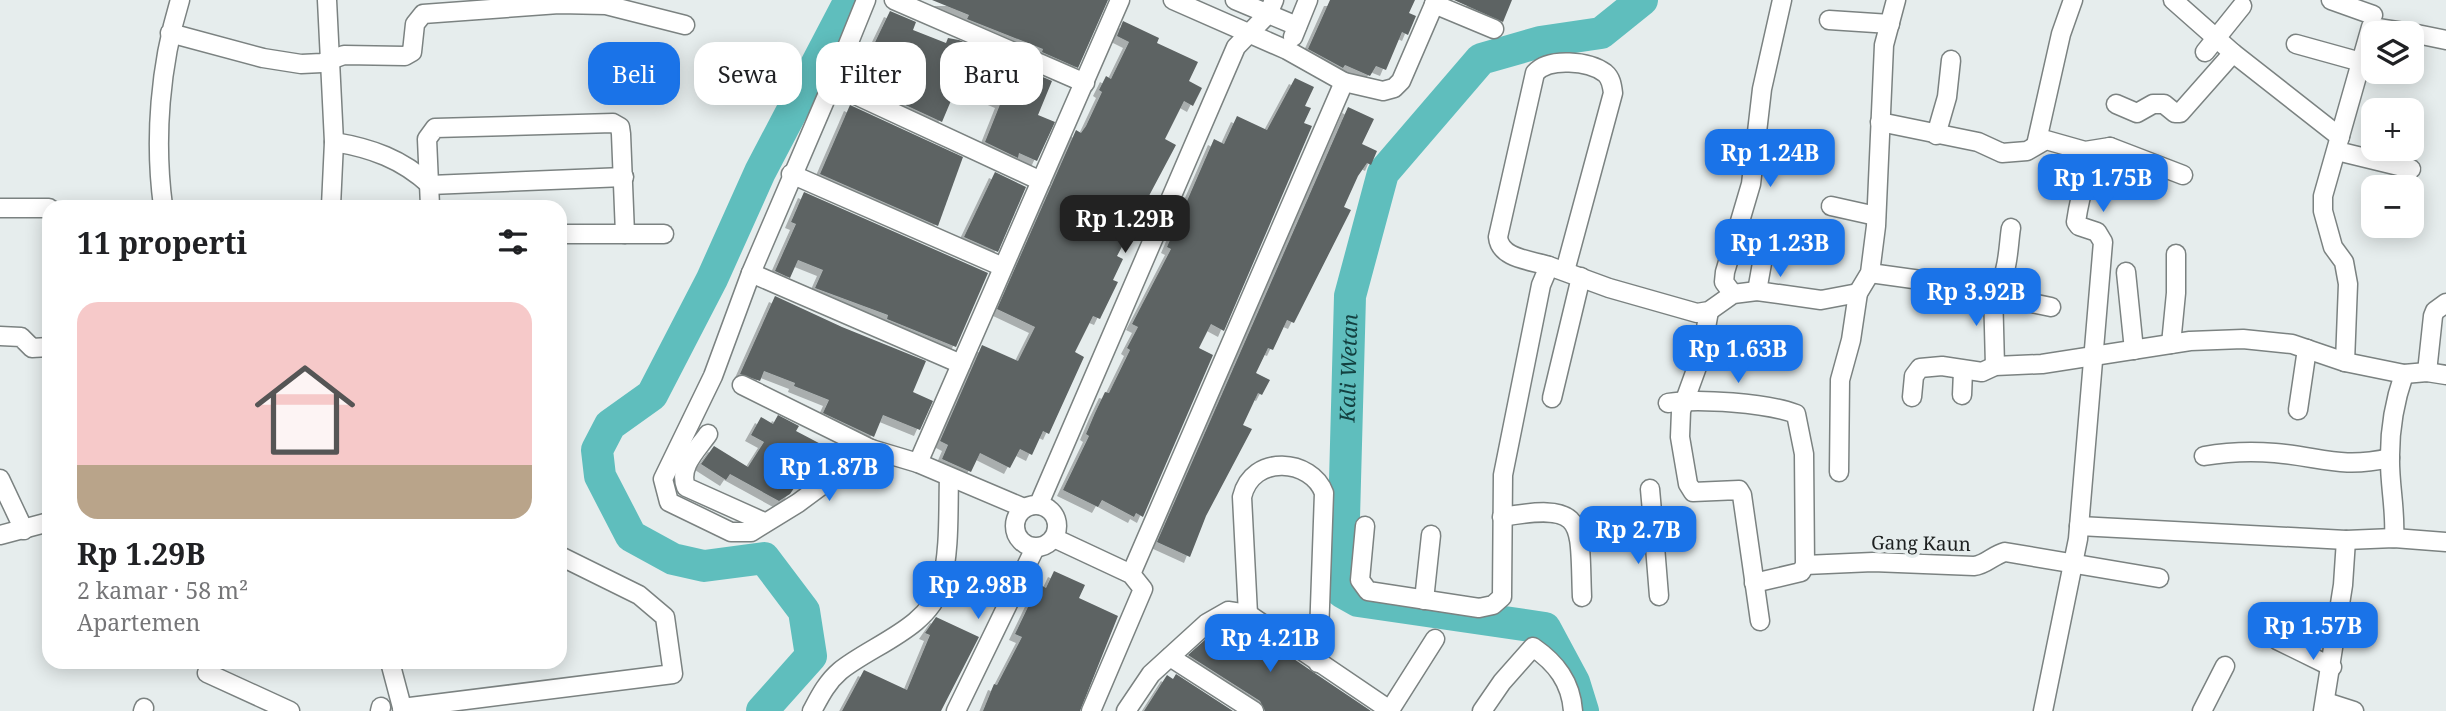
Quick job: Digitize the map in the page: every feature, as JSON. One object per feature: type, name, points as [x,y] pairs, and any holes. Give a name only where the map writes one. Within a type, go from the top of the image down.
[{"type":"street","points":[[162,200],[158,158],[170,33],[180,0]]},
{"type":"street","points":[[327,0],[334,142],[331,200]]},
{"type":"street","points":[[849,42],[866,0]]},
{"type":"street","points":[[894,0],[1084,83]]},
{"type":"street","points":[[918,463],[1120,0]]},
{"type":"street","points":[[1173,0],[1287,50],[1345,82],[1383,91],[1394,88],[1401,81],[1435,2],[1494,29]]},
{"type":"street","points":[[1235,0],[1270,7],[1297,26]]},
{"type":"street","points":[[1287,50],[1308,0]]},
{"type":"street","points":[[1733,294],[1724,282],[1724,272],[1751,184],[1762,89],[1782,0]]},
{"type":"street","points":[[1839,472],[1840,380],[1851,340],[1858,293],[1870,274],[1876,216],[1884,45],[1896,0]]},
{"type":"street","points":[[2036,145],[2061,34],[2073,0]]},
{"type":"street","points":[[2173,0],[2211,46],[2232,53],[2338,144],[2411,169]]},
{"type":"street","points":[[2332,0],[2373,14]]},
{"type":"street","points":[[170,33],[263,58],[314,64],[344,55],[405,56],[412,52],[415,24],[422,14],[559,4],[606,5],[685,25]]},
{"type":"street","points":[[2211,46],[2242,5]]},
{"type":"street","points":[[742,386],[871,449],[918,463],[1031,506],[1047,508],[1057,521],[1054,538],[1042,547],[1035,548],[1022,543],[1015,531],[1016,518],[1031,506],[1236,47],[1251,34],[1270,7]]},
{"type":"street","points":[[1829,20],[1890,24]]},
{"type":"street","points":[[2424,36],[2446,40]]},
{"type":"street","points":[[2296,44],[2361,62],[2323,196],[2323,211],[2333,247],[2344,262],[2348,284],[2345,362]]},
{"type":"street","points":[[2116,104],[2140,113],[2153,104],[2164,104],[2175,113],[2180,113],[2232,53]]},
{"type":"street","points":[[1936,135],[1947,97],[1951,60]]},
{"type":"street","points":[[1552,398],[1565,271],[1613,93],[1612,83],[1606,73],[1592,67],[1553,62],[1535,73],[1498,237],[1499,244],[1506,253],[1565,271],[1684,311],[1709,312],[1733,294],[1757,291],[1821,300],[1858,293]]},
{"type":"street","points":[[1131,574],[1345,82]]},
{"type":"street","points":[[822,105],[751,273],[713,376],[663,479],[669,502],[730,532],[751,532],[798,503],[871,449]]},
{"type":"street","points":[[877,105],[1041,181]]},
{"type":"street","points":[[1880,122],[1978,142],[2002,153],[2027,151],[2051,140],[2078,150],[2126,150],[2183,175]]},
{"type":"street","points":[[430,200],[427,139],[431,131],[443,127],[613,123],[620,127],[621,134],[625,234]]},
{"type":"street","points":[[334,142],[382,153],[412,168],[430,185],[624,177]]},
{"type":"street","points":[[2043,711],[2079,526],[2103,242],[2097,232],[2076,222],[2096,157],[2102,148]]},
{"type":"street","points":[[791,174],[1003,267]]},
{"type":"street","points":[[1831,205],[1876,216]]},
{"type":"street","points":[[0,208],[42,208]]},
{"type":"street","points":[[1995,366],[1993,293],[2003,276],[2011,228]]},
{"type":"street","points":[[1757,291],[1768,230]]},
{"type":"street","points":[[567,234],[664,234]]},
{"type":"street","points":[[2171,344],[2176,293],[2176,254]]},
{"type":"street","points":[[1364,526],[1360,571],[1363,587],[1380,595],[1479,608],[1498,601],[1503,592],[1503,475],[1541,285],[1565,271]]},
{"type":"street","points":[[2126,272],[2134,350]]},
{"type":"street","points":[[751,273],[961,364]]},
{"type":"street","points":[[1870,274],[1993,293],[2051,307]]},
{"type":"street","points":[[2427,372],[2433,316],[2435,311],[2446,303]]},
{"type":"street","points":[[1709,312],[1701,356],[1676,401],[1680,437],[1688,484],[1693,492],[1732,489],[1739,490],[1742,495],[1760,621]]},
{"type":"street","points":[[0,336],[21,337],[32,348],[42,347]]},
{"type":"street","points":[[1912,397],[1914,376],[1920,368],[1942,366],[1982,372],[1995,366],[2042,364],[2171,344],[2243,339],[2280,342],[2345,362],[2404,374],[2427,372],[2446,375]]},
{"type":"street","points":[[2298,410],[2307,349]]},
{"type":"street","points":[[1962,395],[1963,371]]},
{"type":"street","points":[[2394,538],[2394,486],[2389,458],[2393,416],[2404,374]]},
{"type":"street","points":[[1676,401],[1765,406],[1796,414],[1804,454],[1805,565],[1801,572],[1754,583]]},
{"type":"street","points":[[708,434],[684,469],[682,478],[686,487],[764,522]]},
{"type":"street","points":[[2204,456],[2276,453],[2347,465],[2389,458]]},
{"type":"street","points":[[1248,614],[1242,497],[1245,484],[1262,467],[1282,466],[1313,476],[1324,493],[1318,663]]},
{"type":"street","points":[[813,711],[823,690],[839,672],[907,626],[932,604],[941,586],[947,542],[949,477]]},
{"type":"street","points":[[0,479],[24,530]]},
{"type":"street","points":[[1650,489],[1659,596]]},
{"type":"street","points":[[1502,517],[1554,511],[1565,514],[1579,531],[1588,535],[1654,534]]},
{"type":"street","points":[[0,535],[42,524]]},
{"type":"street","points":[[2079,526],[2346,540],[2394,538],[2446,542]]},
{"type":"street","points":[[1579,531],[1582,597]]},
{"type":"street","points":[[1424,600],[1431,535]]},
{"type":"street","points":[[1054,538],[1131,574],[1139,581],[1142,596],[1091,711]]},
{"type":"street","points":[[2346,540],[2325,706],[2354,711]]},
{"type":"street","points":[[956,711],[1035,548]]},
{"type":"street","name":"Gang Kaun","points":[[1805,565],[1873,562],[1974,566],[1983,565],[1996,554],[2006,552],[2160,578]]},
{"type":"street","points":[[392,669],[403,710],[673,674],[665,617],[639,595],[567,559]]},
{"type":"street","points":[[1126,711],[1151,674],[1218,615],[1228,611],[1248,614],[1390,711],[1435,639]]},
{"type":"street","points":[[2277,640],[2332,667]]},
{"type":"street","points":[[1482,711],[1502,682],[1533,647],[1549,658],[1559,670],[1572,697],[1573,711]]},
{"type":"street","points":[[1170,657],[1254,711]]},
{"type":"street","points":[[2202,711],[2225,666]]},
{"type":"street","points":[[207,673],[267,706],[290,711]]},
{"type":"street","points":[[1500,711],[1502,682]]},
{"type":"building","points":[[932,0],[1108,0],[1078,68],[1043,52],[1043,42],[1025,42],[967,19],[969,15]]},
{"type":"building","points":[[1330,0],[1415,0],[1409,13],[1416,16],[1408,35],[1402,32],[1386,70],[1376,66],[1370,76],[1345,65],[1343,68],[1308,49]]},
{"type":"building","points":[[1454,0],[1512,0],[1503,22]]},
{"type":"building","points":[[890,11],[916,22],[913,30],[943,42],[940,42],[940,105],[949,105],[942,122],[905,105],[926,105],[926,42],[875,42]]},
{"type":"building","points":[[1123,21],[1159,38],[1157,43],[1198,62],[1189,81],[1202,88],[1193,106],[1184,101],[1165,139],[1176,145],[1117,256],[1123,259],[1113,280],[1118,282],[1100,319],[1093,316],[1075,352],[1084,357],[1049,434],[1043,431],[1032,455],[1020,449],[1010,468],[980,453],[971,472],[942,459],[948,445],[940,441],[982,345],[1018,361],[1035,327],[997,309],[1076,130],[1081,133],[1086,126],[1102,92],[1099,90],[1106,76],[1111,79],[1129,42],[1117,36]]},
{"type":"building","points":[[948,38],[964,42],[946,42]]},
{"type":"building","points":[[1043,77],[1052,81],[1043,103]]},
{"type":"building","points":[[1295,78],[1314,87],[1305,106],[1311,108],[1304,123],[1312,126],[1224,331],[1211,324],[1199,348],[1213,355],[1143,517],[1136,513],[1134,517],[1102,500],[1098,507],[1063,490],[1089,436],[1086,434],[1105,392],[1109,393],[1130,350],[1127,348],[1138,327],[1132,324],[1171,249],[1167,247],[1214,139],[1224,144],[1237,116],[1267,130]]},
{"type":"building","points":[[850,105],[963,157],[938,226],[820,174]]},
{"type":"building","points":[[1000,105],[1042,105],[1038,115],[1055,122],[1037,161],[1019,153],[1018,158],[985,142]]},
{"type":"building","points":[[1348,107],[1374,119],[1362,144],[1377,151],[1371,165],[1367,163],[1358,176],[1344,207],[1351,210],[1294,323],[1287,320],[1273,350],[1268,348],[1256,373],[1270,380],[1262,395],[1258,393],[1243,425],[1252,429],[1206,516],[1190,557],[1157,542]]},
{"type":"building","points":[[995,172],[1026,187],[998,252],[964,237]]},
{"type":"building","points":[[804,192],[988,273],[956,347],[887,319],[888,315],[815,288],[823,270],[798,260],[790,278],[775,271],[796,224],[791,222]]},
{"type":"building","points":[[775,296],[926,361],[913,392],[933,401],[920,430],[883,415],[874,437],[823,413],[829,400],[794,386],[795,383],[764,371],[760,381],[740,374]]},
{"type":"building","points":[[778,415],[799,426],[796,431],[834,451],[824,469],[808,481],[801,478],[790,494],[779,501],[730,474],[726,480],[701,464],[714,446],[748,467],[764,442],[751,435],[761,417],[773,424]]},
{"type":"building","points":[[1054,571],[1085,585],[1079,598],[1118,616],[1080,711],[983,711],[994,684],[997,685],[1022,637],[1015,634],[1039,584],[1046,588]]},
{"type":"building","points":[[936,617],[979,637],[941,711],[842,711],[864,670],[907,690],[930,635],[925,633]]},
{"type":"building","points":[[1230,623],[1244,625],[1256,633],[1253,638],[1276,653],[1279,649],[1371,711],[1265,711],[1260,701],[1188,655],[1207,638],[1212,641],[1219,629]]},
{"type":"building","points":[[1176,674],[1233,711],[1144,711],[1167,675],[1173,679]]},
{"type":"waterway","points":[[762,711],[811,656],[804,611],[764,558],[704,566],[673,559],[631,536],[600,476],[597,450],[610,425],[652,395],[712,279],[760,172],[850,0]]},
{"type":"waterway","name":"Kali Wetan","points":[[1583,711],[1574,682],[1545,628],[1358,601],[1342,592],[1350,296],[1383,173],[1481,59],[1540,42],[1601,33],[1642,0]]}]
